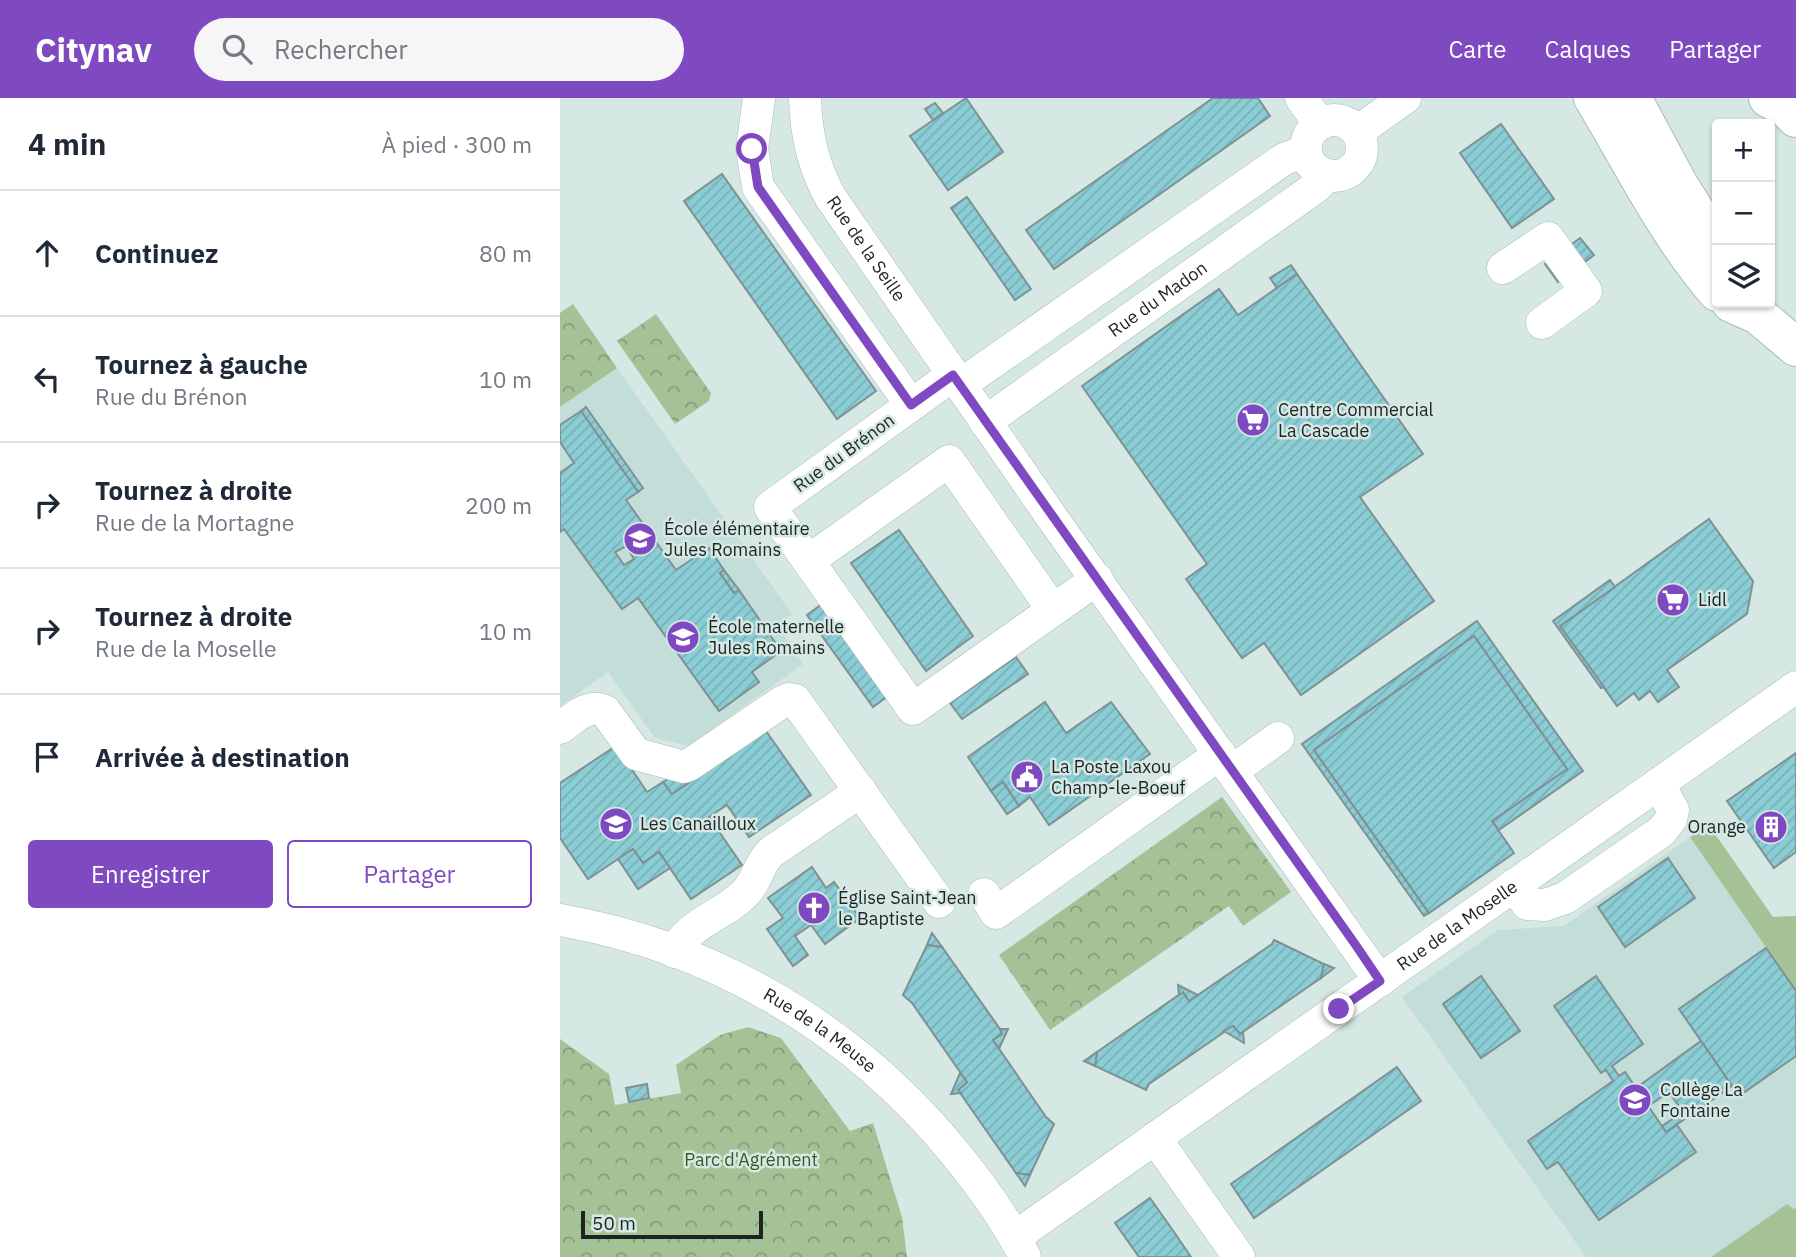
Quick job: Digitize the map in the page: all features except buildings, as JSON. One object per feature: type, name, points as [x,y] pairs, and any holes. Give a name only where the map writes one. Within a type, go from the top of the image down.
[{"type":"main road","points":[[1593,98],[1655,208],[1712,286]]},
{"type":"main road","points":[[1632,98],[1680,187],[1712,237]]},
{"type":"main road","points":[[1748,308],[1796,347]]},
{"type":"street","points":[[759,98],[752,149],[758,187],[911,405]]},
{"type":"street","name":"Rue de la Seille","points":[[805,98],[806,125],[822,183],[985,422],[1380,981]]},
{"type":"street","points":[[957,380],[1284,159],[1313,137],[1333,120],[1342,121],[1357,132],[1362,148],[1357,163],[1344,174],[1328,175],[1313,166],[1313,137],[1301,98]]},
{"type":"street","points":[[1357,132],[1405,98]]},
{"type":"street","name":"Rue du Madon","points":[[985,422],[1317,187],[1328,175]]},
{"type":"street","points":[[1503,268],[1548,238],[1586,291],[1542,323]]},
{"type":"street","name":"Rue du Brénon","points":[[808,561],[770,507],[911,405],[957,380]]},
{"type":"street","points":[[1053,610],[949,461],[808,561],[913,709],[1097,579]]},
{"type":"street","name":"Rue de la Moselle","points":[[1020,1247],[1155,1138],[1796,687]]},
{"type":"street","points":[[560,728],[587,709],[599,708],[605,711],[636,754],[684,766],[782,702],[795,700],[939,902]]},
{"type":"street","points":[[984,894],[996,912],[1226,762],[1278,738]]},
{"type":"street","points":[[675,952],[681,939],[746,893],[761,863],[770,853],[861,791]]},
{"type":"street","name":"Rue de la Meuse","points":[[560,920],[591,925],[675,952],[733,975],[784,1003],[864,1059],[911,1103],[947,1143],[988,1196],[1020,1247]]},
{"type":"street","points":[[1155,1138],[1239,1257]]},
{"type":"shaded area","points":[[617,368],[792,614],[777,625],[803,664],[689,746],[655,738],[608,672],[560,706],[560,407]]},
{"type":"shaded area","name":"Collège La Fontaine","points":[[1690,837],[1796,991],[1796,1208],[1787,1204],[1711,1257],[1586,1257],[1402,997],[1498,930],[1564,926]]},
{"type":"green space","points":[[573,304],[617,368],[560,407],[560,313]]},
{"type":"green space","points":[[656,314],[711,393],[709,401],[675,424],[617,341]]},
{"type":"green space","points":[[1222,797],[1291,892],[1243,926],[1229,906],[1050,1030],[999,955]]},
{"type":"green space","points":[[1708,824],[1773,917],[1796,916],[1796,991],[1690,837]]},
{"type":"green space","name":"Parc d'Agrément","points":[[748,1027],[781,1038],[850,1131],[873,1123],[902,1217],[907,1257],[560,1257],[560,1039],[609,1074],[615,1105],[681,1093],[676,1065],[720,1035]]},
{"type":"green space","points":[[1787,1204],[1796,1208],[1796,1257],[1711,1257]]},
{"type":"place","name":"Centre Commercial La Cascade","points":[[1253,420]]},
{"type":"place","name":"École élémentaire Jules Romains","points":[[640,539]]},
{"type":"place","name":"Lidl","points":[[1673,600]]},
{"type":"place","name":"École maternelle Jules Romains","points":[[683,637]]},
{"type":"place","name":"La Poste Laxou Champ-le-Boeuf","points":[[1027,777]]},
{"type":"place","name":"Les Canailloux","points":[[616,824]]},
{"type":"place","name":"Orange","points":[[1771,827]]},
{"type":"place","name":"Église Saint-Jean le Baptiste","points":[[814,908]]},
{"type":"place","name":"Collège La Fontaine","points":[[1635,1100]]},
{"type":"route","points":[[752,149],[758,187],[911,405],[953,375],[1355,944],[1380,981],[1339,1009]]}]
